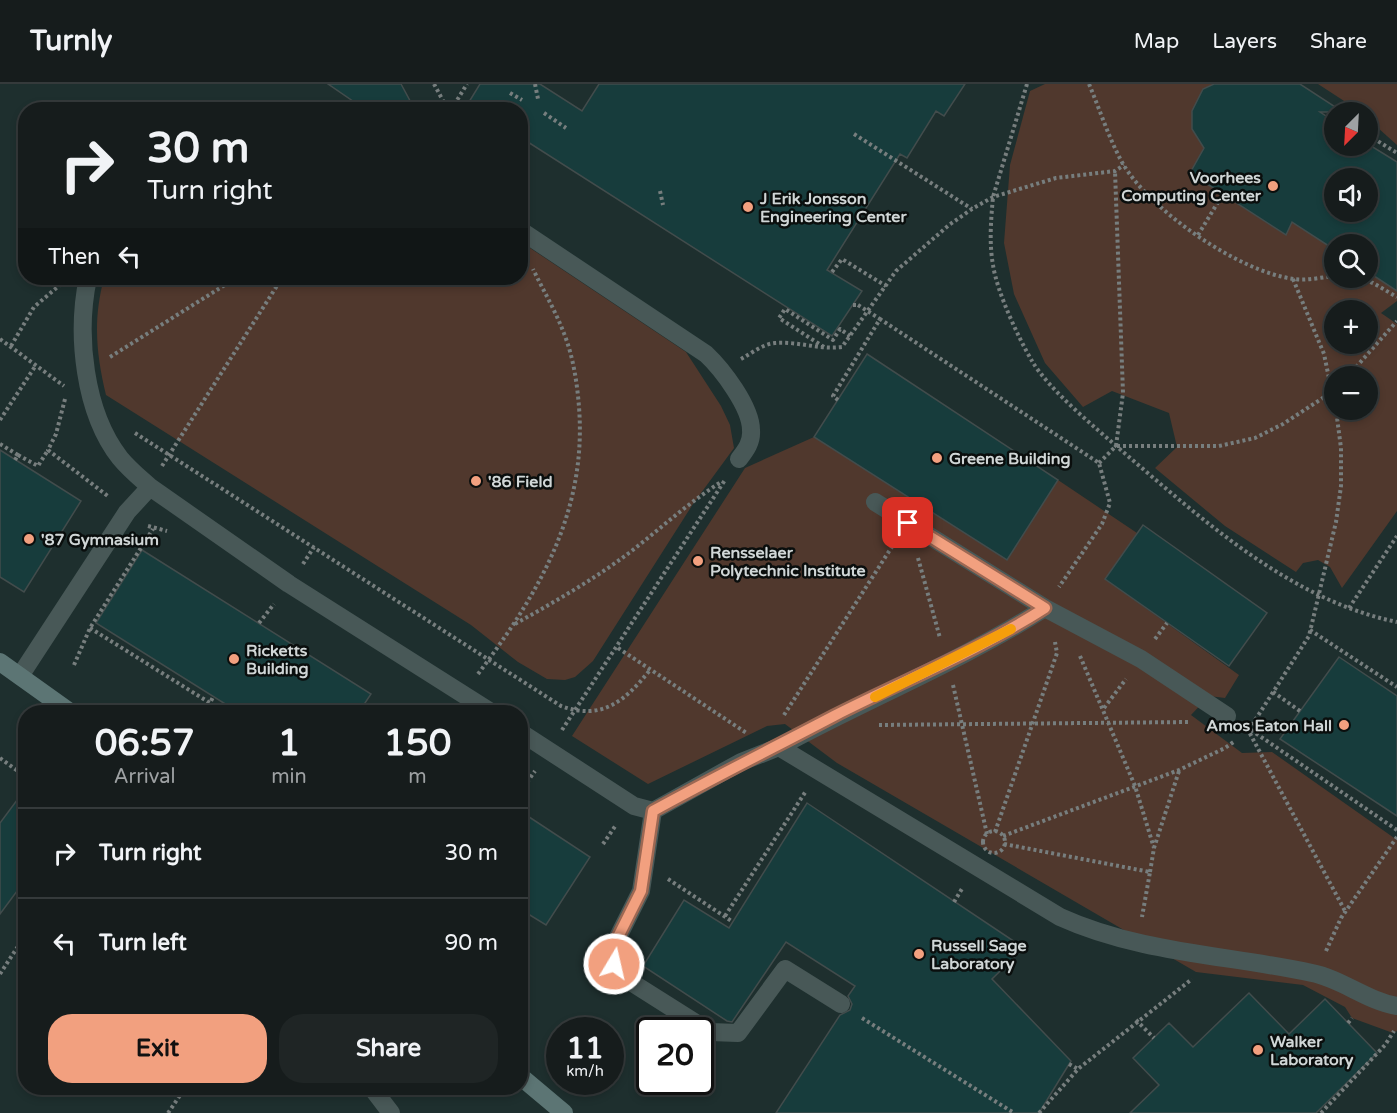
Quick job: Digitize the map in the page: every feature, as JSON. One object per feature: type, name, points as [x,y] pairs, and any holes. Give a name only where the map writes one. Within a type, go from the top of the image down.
[{"type":"street","points":[[528,235],[706,354],[722,369],[747,412],[752,429],[748,446],[739,459]]},
{"type":"street","points":[[87,285],[83,322],[86,372],[95,407],[114,447],[130,470],[150,487],[289,584],[480,705]]},
{"type":"street","points":[[20,676],[128,512],[150,487]]},
{"type":"street","points":[[875,502],[1045,608],[1141,659],[1227,716]]},
{"type":"street","points":[[528,737],[634,806],[653,811],[741,762],[779,747],[835,716],[1009,631],[1045,608]]},
{"type":"street","points":[[0,662],[60,705]]},
{"type":"street","points":[[779,747],[1060,917],[1111,938],[1316,974],[1370,998],[1397,1006]]},
{"type":"street","points":[[653,811],[641,891],[612,949],[614,964],[623,978],[710,1032],[738,1034],[785,969],[841,1004]]},
{"type":"street","points":[[528,1083],[564,1113]]},
{"type":"street","points":[[377,1095],[391,1113]]},
{"type":"path","points":[[434,84],[445,102]]},
{"type":"path","points":[[455,102],[467,84]]},
{"type":"path","points":[[535,84],[538,99]]},
{"type":"path","points":[[1027,84],[993,197],[991,216],[993,266],[1013,322],[1034,364],[1079,414],[1208,525],[1319,596],[1349,608],[1397,622]]},
{"type":"path","points":[[1089,84],[1124,165],[1152,198],[1198,235],[1245,264],[1293,279],[1324,277]]},
{"type":"path","points":[[510,93],[522,99]]},
{"type":"path","points":[[544,113],[566,128]]},
{"type":"path","points":[[854,134],[972,209]]},
{"type":"path","points":[[1378,141],[1397,153]]},
{"type":"path","points":[[722,369],[764,346],[776,343],[826,349],[842,347],[896,271],[949,225],[972,209],[993,197],[1056,178],[1115,171],[1124,165]]},
{"type":"path","points":[[1100,463],[1116,446],[1123,393],[1115,171]]},
{"type":"path","points":[[660,191],[663,205]]},
{"type":"path","points":[[1198,235],[1223,194]]},
{"type":"path","points":[[832,272],[842,259],[886,286]]},
{"type":"path","points":[[463,694],[515,624],[548,566],[568,517],[578,472],[580,424],[572,361],[563,332],[530,264]]},
{"type":"path","points":[[1293,279],[1327,366]]},
{"type":"path","points":[[11,346],[34,307],[61,285]]},
{"type":"path","points":[[0,339],[67,389],[74,380],[86,372],[225,285]]},
{"type":"path","points":[[150,487],[278,285]]},
{"type":"path","points":[[1378,286],[1397,297]]},
{"type":"path","points":[[852,305],[858,305],[880,319],[1100,463],[1110,503],[1102,524],[1045,608],[1057,653],[995,832]]},
{"type":"path","points":[[826,349],[779,318],[785,309],[833,340],[840,329],[850,336]]},
{"type":"path","points":[[838,400],[833,396],[880,319]]},
{"type":"path","points":[[1357,366],[1397,321]]},
{"type":"path","points":[[0,420],[36,365]]},
{"type":"path","points":[[1116,446],[1219,446],[1255,438],[1283,424],[1324,397]]},
{"type":"path","points":[[1003,837],[1179,770],[1226,748],[1250,729],[1309,636],[1336,522],[1341,486],[1341,448],[1337,420]]},
{"type":"path","points":[[132,431],[561,706],[574,711],[589,711],[622,701],[650,670]]},
{"type":"path","points":[[0,444],[38,466],[48,450]]},
{"type":"path","points":[[15,460],[18,455]]},
{"type":"path","points":[[558,737],[739,459]]},
{"type":"path","points":[[515,624],[563,597],[629,553],[690,501],[724,480]]},
{"type":"path","points":[[780,721],[908,523]]},
{"type":"path","points":[[74,665],[90,628],[153,529]]},
{"type":"path","points":[[1349,608],[1397,536]]},
{"type":"path","points":[[259,623],[271,609]]},
{"type":"path","points":[[90,628],[210,703],[213,697]]},
{"type":"path","points":[[1310,630],[1397,687]]},
{"type":"path","points":[[618,648],[756,739],[738,749],[741,762]]},
{"type":"path","points":[[1078,651],[1135,786],[1154,848]]},
{"type":"path","points":[[1273,692],[1300,711]]},
{"type":"path","points":[[878,725],[1035,722],[1182,723],[1227,716]]},
{"type":"path","points":[[1250,729],[1397,830]]},
{"type":"path","points":[[1250,729],[1345,911]]},
{"type":"path","points":[[0,758],[18,771]]},
{"type":"path","points":[[1142,919],[1154,848],[1179,770]]},
{"type":"path","points":[[528,781],[533,774]]},
{"type":"path","points":[[725,916],[799,801]]},
{"type":"path","points":[[603,844],[618,822]]},
{"type":"path","points":[[995,832],[1003,837],[1004,844],[997,852],[987,851],[984,838],[987,834],[995,832]]},
{"type":"path","points":[[1324,955],[1345,911],[1397,837]]},
{"type":"path","points":[[1004,844],[1150,872]]},
{"type":"path","points":[[645,864],[733,921]]},
{"type":"path","points":[[0,974],[18,946]]},
{"type":"path","points":[[1039,1113],[1078,1069],[1136,1020],[1189,982],[1196,972],[1201,953]]},
{"type":"path","points":[[841,1004],[1014,1113]]},
{"type":"path","points":[[1348,1023],[1352,1017]]},
{"type":"path","points":[[1136,1020],[1154,1038]]},
{"type":"path","points":[[1321,1113],[1385,1045],[1397,1023]]},
{"type":"path","points":[[1069,1064],[1078,1069]]},
{"type":"path","points":[[168,1113],[180,1095]]},
{"type":"shaded area","name":"Rensselaer Polytechnic Institute","points":[[0,84],[1397,84],[1397,1113],[0,1113]]},
{"type":"shaded area","points":[[1045,84],[1214,84],[1203,89],[1193,112],[1193,125],[1204,148],[1190,173],[1286,235],[1292,222],[1324,243],[1324,288],[1378,288],[1378,279],[1397,291],[1397,301],[1381,313],[1397,324],[1397,511],[1342,588],[1330,567],[1318,560],[1303,563],[1296,572],[1225,526],[1155,468],[1177,447],[1169,413],[1112,391],[1083,407],[1045,363],[1014,294],[1004,243],[1010,165],[1030,91]]},
{"type":"shaded area","points":[[1318,84],[1397,84],[1397,145],[1378,128],[1378,102],[1346,102]]},
{"type":"shaded area","name":"'86 Field","points":[[528,247],[686,352],[721,406],[730,425],[734,448],[693,504],[593,661],[575,677],[565,680],[547,679],[518,662],[471,625],[106,395],[97,336],[103,285],[528,285]]},
{"type":"shaded area","points":[[814,437],[1007,560],[1058,480],[1137,533],[1105,579],[1239,675],[1225,698],[1209,696],[1191,715],[1242,753],[1272,752],[1397,840],[1397,1031],[1393,1033],[1352,1018],[1345,1007],[1303,985],[1196,972],[837,763],[785,724],[767,726],[648,784],[572,736],[745,468]]},
{"type":"building","points":[[328,84],[401,84],[411,102],[354,102]]},
{"type":"building","name":"J Erik Jonsson Engineering Center","points":[[480,84],[540,84],[582,111],[599,84],[965,84],[944,116],[936,111],[907,158],[900,154],[827,270],[862,291],[832,336],[528,142],[528,102],[469,102]]},
{"type":"building","name":"Voorhees Computing Center","points":[[1214,84],[1300,84],[1328,102],[1324,102],[1324,112],[1320,112],[1324,115],[1324,156],[1378,156],[1378,150],[1397,162],[1397,291],[1378,279],[1378,234],[1324,234],[1324,243],[1292,222],[1286,235],[1190,173],[1204,148],[1192,129],[1192,111],[1203,89]]},
{"type":"building","name":"Greene Building","points":[[867,354],[1058,480],[1007,560],[814,437]]},
{"type":"building","name":"'87 Gymnasium","points":[[0,450],[81,501],[24,592],[0,577]]},
{"type":"building","points":[[1143,525],[1267,613],[1229,666],[1105,579]]},
{"type":"building","name":"Ricketts Building","points":[[142,550],[371,694],[364,705],[227,705],[96,623]]},
{"type":"building","name":"Amos Eaton Hall","points":[[1339,657],[1397,696],[1397,816],[1280,739]]},
{"type":"building","points":[[18,799],[18,890],[0,914],[0,823]]},
{"type":"building","name":"Russell Sage Laboratory","points":[[807,803],[1024,948],[992,979],[1071,1061],[1039,1113],[776,1113],[840,1015],[850,1010],[852,1004],[848,996],[855,986],[786,942],[732,1022],[727,1021],[643,966],[684,900],[729,928]]},
{"type":"building","points":[[528,816],[590,857],[546,925],[528,914]]},
{"type":"building","name":"Walker Laboratory","points":[[1249,993],[1289,1034],[1325,999],[1377,1053],[1316,1113],[1130,1113],[1159,1085],[1133,1058],[1169,1023],[1193,1047]]},
{"type":"slow traffic","points":[[875,697],[1011,629]]},
{"type":"place","name":"Voorhees Computing Center","points":[[1273,186]]},
{"type":"place","name":"J Erik Jonsson Engineering Center","points":[[748,207]]},
{"type":"place","name":"Greene Building","points":[[937,458]]},
{"type":"place","name":"'86 Field","points":[[476,481]]},
{"type":"place","name":"'87 Gymnasium","points":[[29,539]]},
{"type":"place","name":"Rensselaer Polytechnic Institute","points":[[698,561]]},
{"type":"place","name":"Ricketts Building","points":[[234,659]]},
{"type":"place","name":"Amos Eaton Hall","points":[[1344,725]]},
{"type":"place","name":"Russell Sage Laboratory","points":[[919,954]]},
{"type":"place","name":"Walker Laboratory","points":[[1258,1050]]},
{"type":"route","points":[[614,964],[612,949],[641,891],[653,811],[741,762],[779,747],[835,716],[1009,631],[1045,608],[908,523]]}]
